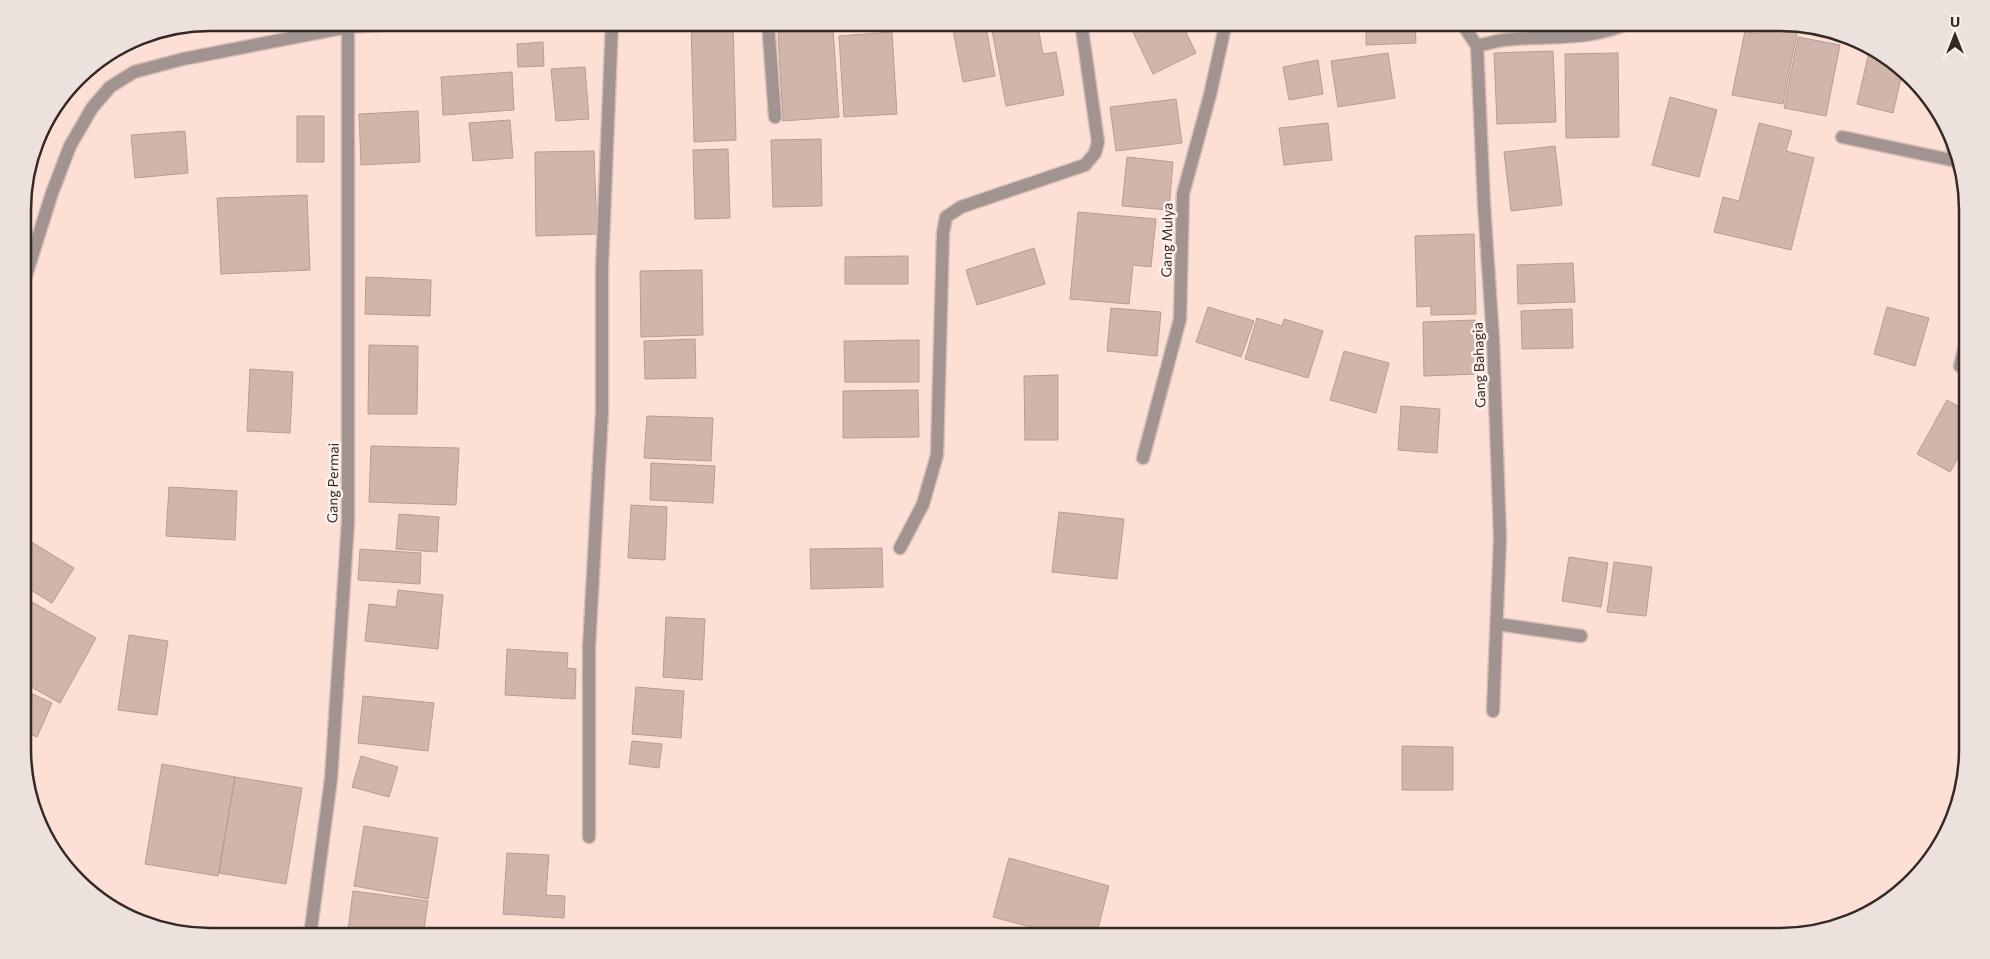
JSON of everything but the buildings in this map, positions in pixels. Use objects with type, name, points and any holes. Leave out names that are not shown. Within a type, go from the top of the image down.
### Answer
[{"type":"street","points":[[31,260],[52,193],[70,146],[92,108],[110,87],[134,72],[183,59],[327,31]]},
{"type":"street","name":"Gang Permai","points":[[311,928],[331,779],[348,522],[348,31]]},
{"type":"street","points":[[589,837],[589,647],[602,412],[602,267],[612,31]]},
{"type":"street","points":[[769,31],[775,117]]},
{"type":"street","points":[[900,548],[923,504],[937,455],[943,233],[946,217],[961,207],[1085,165],[1095,153],[1098,142],[1082,31]]},
{"type":"street","name":"Gang Mulya","points":[[1143,458],[1180,319],[1183,194],[1210,95],[1224,31]]},
{"type":"street","points":[[1467,31],[1477,46],[1503,40],[1592,36],[1610,31]]},
{"type":"street","name":"Gang Bahagia","points":[[1477,46],[1484,205],[1493,339],[1500,538],[1493,711]]},
{"type":"street","points":[[1842,137],[1952,162]]},
{"type":"street","points":[[1497,624],[1581,636]]}]
